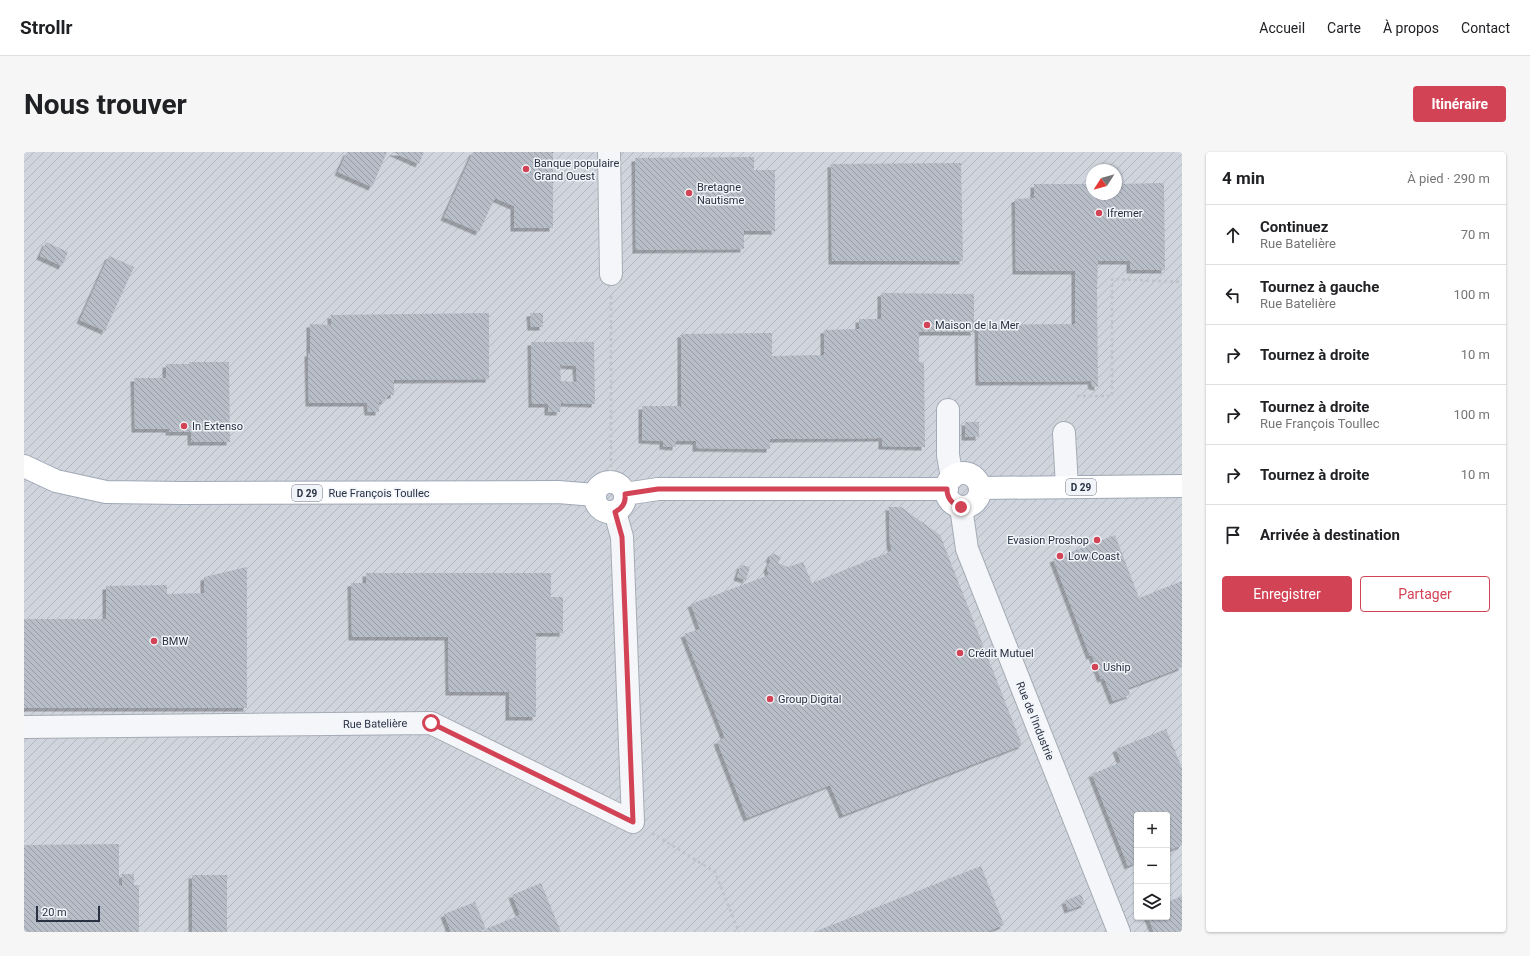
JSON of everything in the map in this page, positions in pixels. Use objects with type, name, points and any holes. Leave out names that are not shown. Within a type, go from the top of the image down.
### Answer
[{"type":"main road","name":"Rue François Toullec","points":[[24,466],[56,481],[106,492],[558,492],[595,495],[598,488],[608,482],[619,484],[620,503]]},
{"type":"main road","points":[[961,474],[971,476],[978,482],[980,488],[980,495],[976,501],[971,505],[961,507],[952,502],[947,492],[950,483],[961,474]]},
{"type":"main road","points":[[620,503],[658,489],[950,483]]},
{"type":"main road","name":"D 29","points":[[980,488],[1182,486]]},
{"type":"street","points":[[609,152],[611,274]]},
{"type":"street","points":[[948,410],[948,455],[950,483]]},
{"type":"street","points":[[1064,433],[1067,487]]},
{"type":"street","points":[[620,503],[633,822]]},
{"type":"street","name":"Rue de l'Industrie","points":[[961,507],[967,549],[1119,932]]},
{"type":"street","name":"Rue Batelière","points":[[24,727],[431,723],[633,822]]},
{"type":"path","points":[[611,274],[611,473]]},
{"type":"path","points":[[1077,396],[1112,396],[1112,279],[1182,282]]},
{"type":"path","points":[[596,473],[619,473]]},
{"type":"path","points":[[633,822],[715,872],[740,932]]},
{"type":"shaded area","points":[[24,152],[1182,152],[1182,932],[24,932]]},
{"type":"building","points":[[347,152],[387,152],[372,187],[338,172]]},
{"type":"building","points":[[392,152],[424,152],[419,164]]},
{"type":"building","points":[[473,152],[553,152],[553,228],[514,228],[514,206],[495,198],[479,232],[444,217]]},
{"type":"building","points":[[754,157],[754,170],[775,170],[775,231],[744,231],[744,249],[636,250],[635,158]]},
{"type":"building","points":[[961,163],[963,261],[832,261],[831,164]]},
{"type":"building","points":[[1164,183],[1165,270],[1130,270],[1130,261],[1098,261],[1098,387],[1092,386],[1091,381],[979,382],[978,325],[1075,324],[1075,271],[1016,271],[1015,199],[1034,198],[1034,184],[1086,184],[1086,200],[1122,200],[1122,184]]},
{"type":"building","points":[[46,242],[68,252],[62,266],[40,256]]},
{"type":"building","points":[[109,256],[134,267],[105,331],[80,320]]},
{"type":"building","points":[[881,293],[974,294],[974,332],[919,332],[919,362],[924,362],[925,447],[882,446],[882,438],[770,439],[770,449],[696,448],[696,441],[676,441],[676,447],[663,446],[663,441],[642,440],[642,406],[681,406],[681,334],[772,333],[772,356],[824,355],[824,330],[859,329],[859,319],[881,319]]},
{"type":"building","points":[[489,313],[489,379],[394,380],[394,395],[389,395],[384,401],[379,402],[379,412],[368,412],[367,403],[309,403],[308,353],[310,353],[310,324],[331,325],[331,315]]},
{"type":"building","points":[[530,313],[543,313],[543,327],[531,327]]},
{"type":"building","points":[[531,342],[594,342],[595,404],[561,403],[560,412],[548,412],[548,404],[532,404]],"holes":[[[560,365],[576,366],[577,382],[561,381]]]},
{"type":"building","points":[[189,362],[229,362],[230,442],[191,442],[191,432],[169,432],[169,429],[135,429],[134,378],[166,378],[166,364],[189,364]]},
{"type":"building","points":[[965,422],[979,422],[979,437],[965,437]]},
{"type":"building","points":[[889,507],[901,507],[940,535],[1022,745],[843,815],[830,785],[747,818],[717,741],[725,738],[684,634],[700,629],[691,604],[769,575],[767,568],[771,560],[769,559],[772,553],[781,557],[778,563],[788,567],[803,562],[812,583],[892,551],[890,543]]},
{"type":"building","points":[[1115,535],[1139,598],[1182,581],[1182,667],[1128,688],[1130,695],[1113,701],[1104,678],[1101,679],[1092,655],[1090,656],[1053,559]]},
{"type":"building","points":[[741,565],[750,567],[746,580],[737,577]]},
{"type":"building","points":[[247,567],[247,708],[24,708],[24,619],[106,619],[106,586],[167,585],[167,594],[204,593],[204,577]]},
{"type":"building","points":[[366,573],[551,573],[551,597],[563,597],[563,633],[536,633],[536,717],[509,717],[509,692],[449,692],[448,637],[352,637],[351,583],[366,583]]},
{"type":"building","points":[[1166,729],[1182,768],[1182,845],[1170,850],[1170,812],[1134,812],[1134,863],[1128,866],[1092,774],[1121,762],[1116,749]]},
{"type":"building","points":[[119,844],[119,885],[122,885],[122,874],[134,874],[134,885],[139,885],[139,932],[24,932],[24,845]]},
{"type":"building","points":[[981,866],[1004,925],[986,932],[814,932]]},
{"type":"building","points":[[192,875],[227,875],[227,932],[192,932]]},
{"type":"building","points":[[541,883],[561,932],[487,932],[486,929],[520,915],[512,895]]},
{"type":"building","points":[[1081,894],[1085,904],[1068,910],[1065,901]]},
{"type":"building","points":[[1182,896],[1182,932],[1154,932],[1149,920],[1170,920],[1170,901]]},
{"type":"building","points":[[475,902],[486,929],[478,932],[451,932],[444,914]]},
{"type":"place","name":"Banque populaire Grand Ouest","points":[[526,169]]},
{"type":"place","name":"Bretagne Nautisme","points":[[689,193]]},
{"type":"place","name":"Ifremer","points":[[1099,213]]},
{"type":"place","name":"Maison de la Mer","points":[[927,325]]},
{"type":"place","name":"In Extenso","points":[[184,426]]},
{"type":"place","name":"Evasion Proshop","points":[[1097,540]]},
{"type":"place","name":"Low Coast","points":[[1060,556]]},
{"type":"place","name":"BMW","points":[[154,641]]},
{"type":"place","name":"Crédit Mutuel","points":[[960,653]]},
{"type":"place","name":"Uship","points":[[1095,667]]},
{"type":"place","name":"Group Digital","points":[[770,699]]},
{"type":"route","points":[[431,723],[633,822],[622,537],[615,512],[621,508],[624,503],[626,497],[625,494],[658,489],[947,489],[949,499],[954,504],[961,507]]}]
